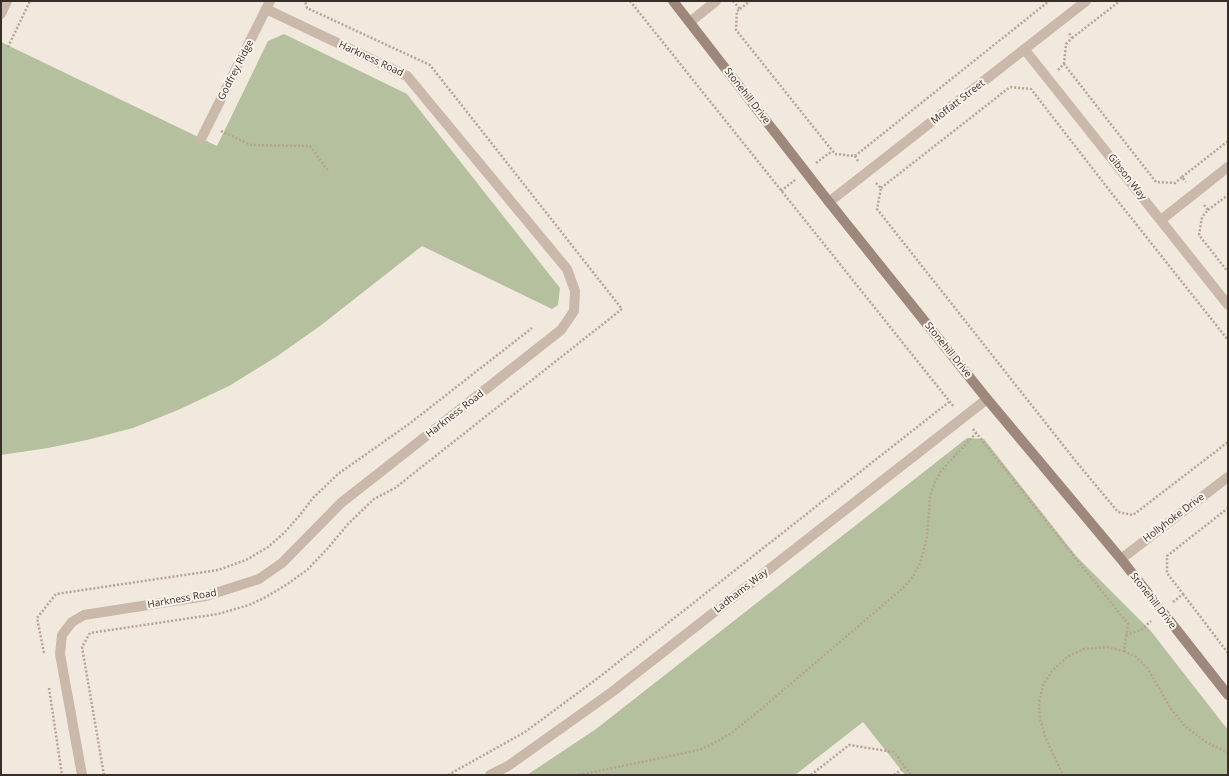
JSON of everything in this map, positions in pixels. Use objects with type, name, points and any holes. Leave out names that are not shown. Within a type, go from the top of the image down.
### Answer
[{"type":"street","points":[[1,14],[7,1]]},
{"type":"street","name":"Stonehill Drive","points":[[673,1],[829,202],[987,399],[1120,559],[1228,695]]},
{"type":"street","points":[[690,22],[716,1]]},
{"type":"street","name":"Moffatt Street","points":[[829,202],[1086,1]]},
{"type":"street","name":"Godfrey Ridge","points":[[201,139],[268,5]]},
{"type":"street","name":"Harkness Road","points":[[82,775],[60,654],[62,635],[72,622],[84,615],[206,596],[259,579],[282,563],[341,502],[561,330],[574,311],[575,291],[567,269],[407,76],[268,5]]},
{"type":"street","name":"Gibson Way","points":[[1025,50],[1228,305]]},
{"type":"street","points":[[1161,220],[1228,167]]},
{"type":"street","name":"Ladhams Way","points":[[490,775],[508,766],[612,692],[987,399]]},
{"type":"street","name":"Hollyhoke Drive","points":[[1120,559],[1228,477]]},
{"type":"path","points":[[8,47],[30,1]]},
{"type":"path","points":[[104,775],[82,647],[90,633],[218,614],[249,605],[286,585],[307,570],[348,524],[374,499],[395,488],[622,309],[430,65],[307,8],[305,1]]},
{"type":"path","points":[[630,1],[1128,624],[1124,651]]},
{"type":"path","points":[[733,1],[740,9]]},
{"type":"path","points":[[750,1],[737,11],[736,30],[834,154],[854,156],[881,188]]},
{"type":"path","points":[[854,156],[1049,1]]},
{"type":"path","points":[[1072,38],[1120,1]]},
{"type":"path","points":[[1033,92],[1064,64],[1156,182],[1175,183],[1228,141]]},
{"type":"path","points":[[1228,340],[1031,89],[1010,87],[881,188],[877,209],[1069,453],[1118,512],[1134,515],[1228,442]]},
{"type":"path","points":[[208,124],[251,145],[310,146],[329,172]]},
{"type":"path","points":[[1182,177],[1208,210]]},
{"type":"path","points":[[1228,194],[1208,210],[1202,217],[1199,235],[1228,272]]},
{"type":"path","points":[[44,654],[37,618],[56,594],[218,570],[246,560],[268,547],[284,533],[313,498],[338,474],[409,424],[532,328]]},
{"type":"path","points":[[448,775],[525,732],[592,683],[950,402]]},
{"type":"path","points":[[579,775],[698,750],[718,741],[741,726],[898,593],[912,578],[923,553],[927,538],[930,497],[935,482],[941,471],[976,433]]},
{"type":"path","points":[[1228,508],[1167,556],[1167,573],[1228,652]]},
{"type":"path","points":[[1126,635],[1141,630],[1183,594]]},
{"type":"path","points":[[1063,775],[1046,739],[1040,719],[1039,704],[1043,685],[1052,672],[1067,657],[1084,650],[1107,647],[1124,651],[1136,657],[1148,669],[1171,709],[1185,726],[1206,742],[1228,753]]},
{"type":"path","points":[[49,684],[62,775]]},
{"type":"path","points":[[811,775],[849,745],[894,752],[911,775]]},
{"type":"path","points":[[894,775],[905,766]]},
{"type":"green space","points":[[284,34],[407,94],[560,288],[558,305],[552,309],[422,246],[320,326],[276,357],[229,386],[178,410],[133,428],[48,448],[1,455],[1,42],[217,146],[268,41]]},
{"type":"green space","points":[[967,438],[984,439],[1076,556],[1150,630],[1228,730],[1228,775],[905,775],[863,722],[795,775],[527,775],[596,729]]}]
